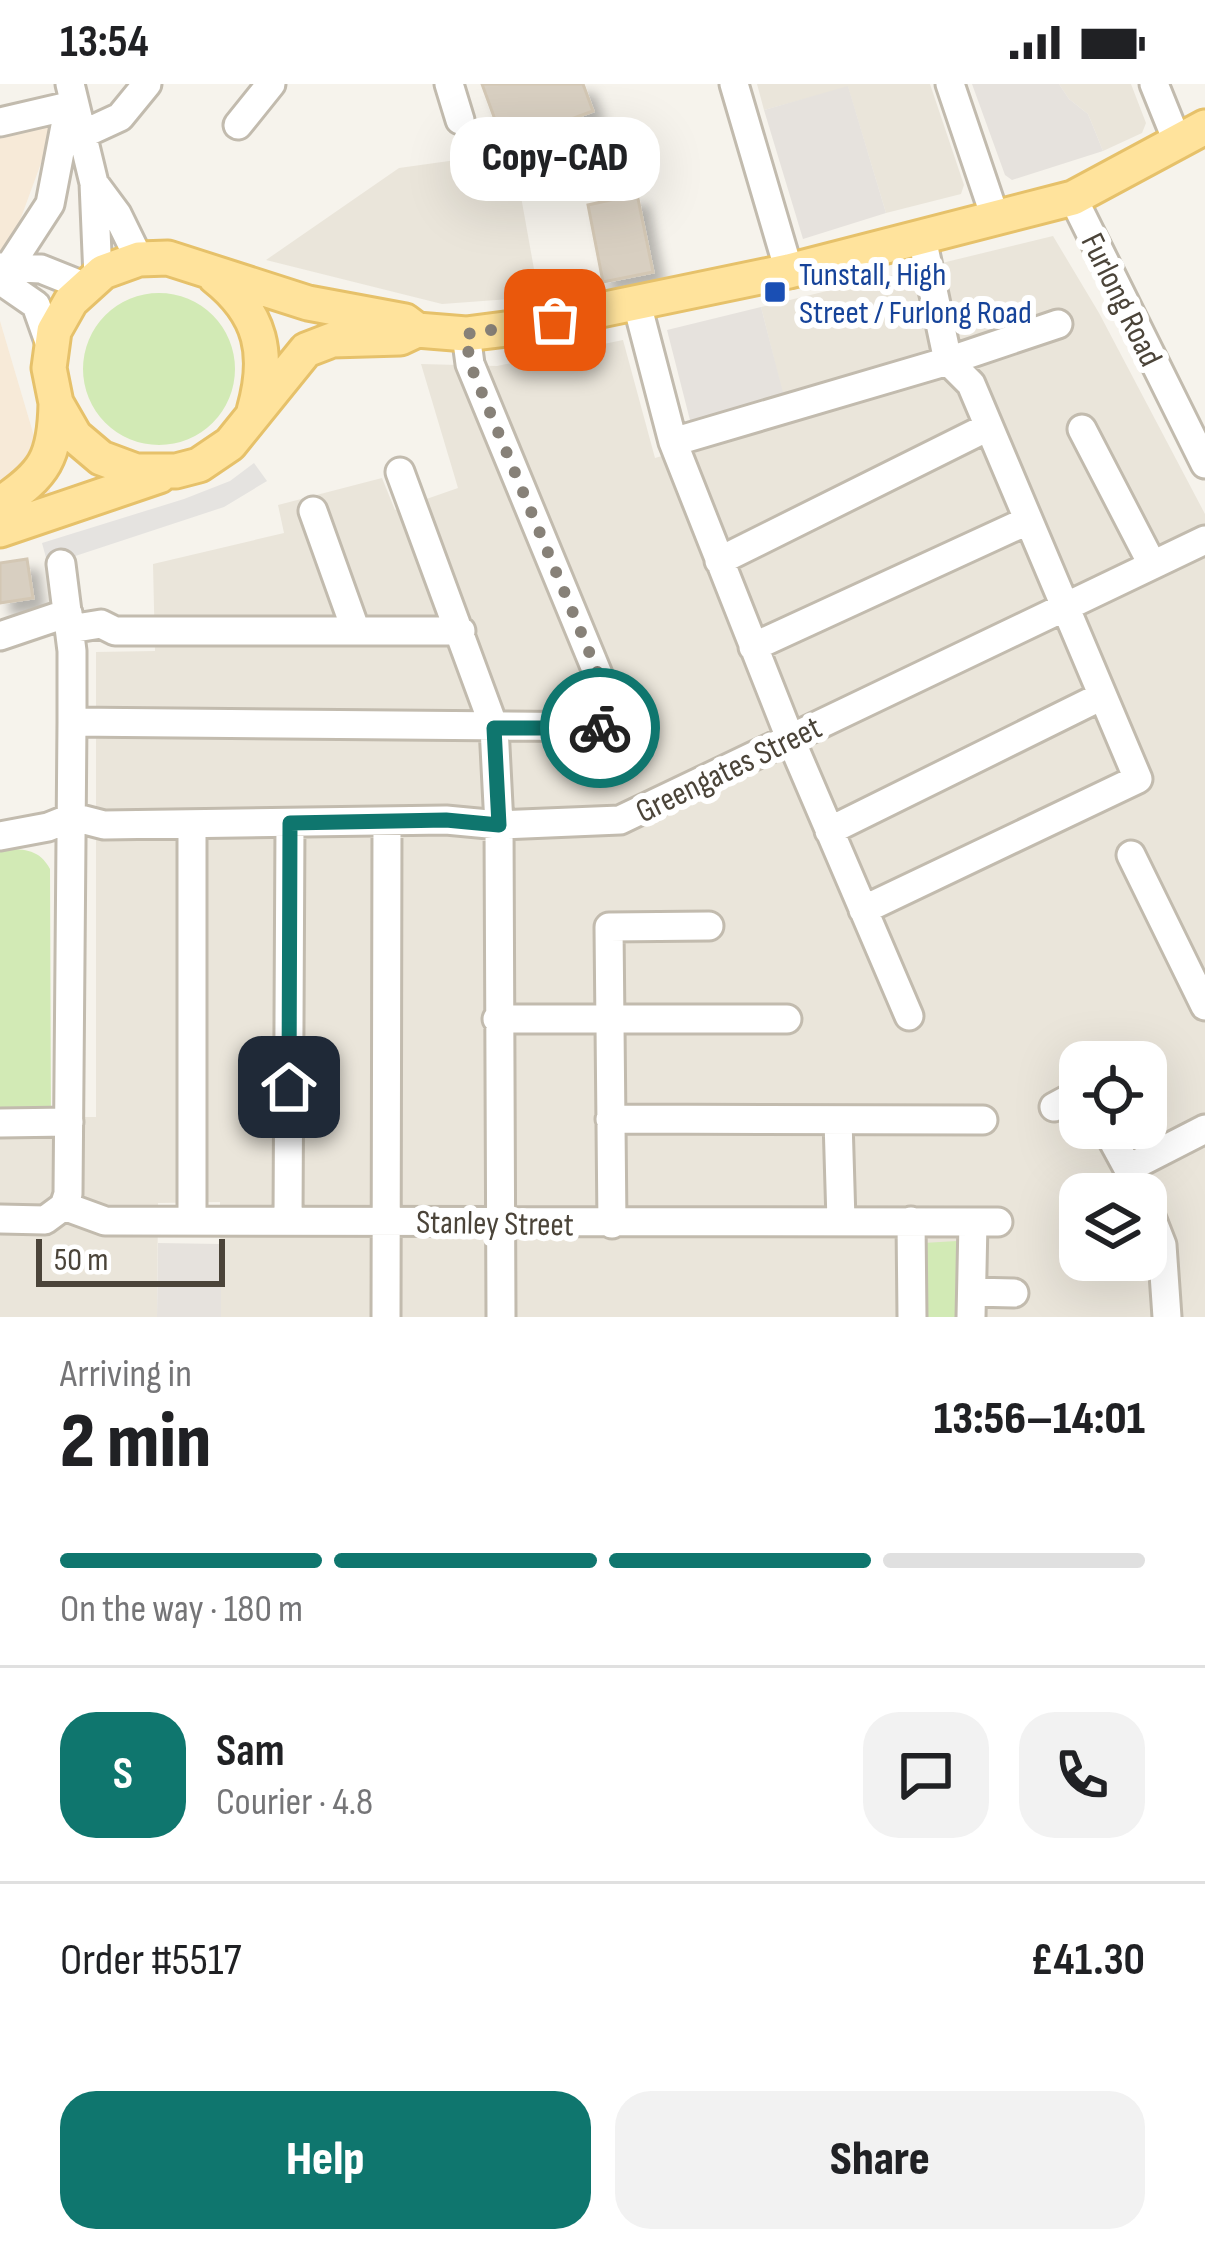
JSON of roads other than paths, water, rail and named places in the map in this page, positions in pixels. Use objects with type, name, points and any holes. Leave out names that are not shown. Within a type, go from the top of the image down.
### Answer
[{"type":"main road","points":[[0,530],[199,465],[230,444],[306,350],[332,340],[400,338],[417,330],[466,334],[789,271],[1073,198],[1191,134]]},
{"type":"main road","points":[[0,504],[26,487],[49,461],[56,437],[49,368],[54,331],[71,301],[92,282],[139,259],[167,258],[308,303],[405,321],[417,330]]},
{"type":"main road","points":[[204,269],[238,295],[260,334],[263,378],[253,414],[246,422]]},
{"type":"main road","points":[[56,403],[75,436],[101,458],[136,471],[172,471]]},
{"type":"street","points":[[81,135],[120,117],[147,84]]},
{"type":"street","points":[[238,125],[271,84]]},
{"type":"street","points":[[449,84],[460,120]]},
{"type":"street","points":[[734,84],[789,271]]},
{"type":"street","points":[[950,84],[995,218]]},
{"type":"street","points":[[1154,84],[1191,134]]},
{"type":"street","points":[[3,271],[40,269],[92,282],[94,183],[70,94]]},
{"type":"street","points":[[0,122],[70,94]]},
{"type":"street","points":[[3,271],[50,204],[70,94]]},
{"type":"street","points":[[94,183],[117,214],[139,259]]},
{"type":"street","name":"Furlong Road","points":[[1073,198],[1205,464]]},
{"type":"street","points":[[864,913],[1138,779],[970,384],[948,361],[922,238]]},
{"type":"street","points":[[3,271],[35,305],[52,350]]},
{"type":"street","points":[[637,304],[674,442],[719,561],[909,1016]]},
{"type":"street","points":[[674,442],[1058,324]]},
{"type":"street","points":[[72,722],[615,728],[614,712],[470,364],[466,334]]},
{"type":"street","points":[[719,561],[988,428]]},
{"type":"street","points":[[1082,429],[1152,564]]},
{"type":"street","points":[[400,472],[494,728],[499,825],[501,1317]]},
{"type":"street","points":[[313,511],[356,631]]},
{"type":"street","points":[[753,647],[1027,521]]},
{"type":"street","name":"Greengates Street","points":[[73,817],[104,825],[386,821],[499,825],[620,820],[1205,540]]},
{"type":"street","points":[[0,1220],[45,1220],[64,1205],[73,817],[69,621],[62,564]]},
{"type":"street","points":[[0,636],[69,621],[101,624],[115,631],[461,631]]},
{"type":"street","points":[[829,831],[1102,696]]},
{"type":"street","points":[[0,836],[73,817]]},
{"type":"street","points":[[386,821],[386,1317]]},
{"type":"street","points":[[288,1219],[290,823]]},
{"type":"street","points":[[192,824],[192,1220]]},
{"type":"street","points":[[1131,855],[1201,988]]},
{"type":"street","points":[[612,1224],[609,926],[709,926]]},
{"type":"street","points":[[497,1019],[787,1018]]},
{"type":"street","points":[[1054,1107],[1059,1104]]},
{"type":"street","points":[[610,1120],[983,1120]]},
{"type":"street","points":[[838,1120],[841,1221]]},
{"type":"street","points":[[0,1123],[69,1122]]},
{"type":"street","points":[[1129,1168],[1205,1129]]},
{"type":"street","points":[[1118,1149],[1131,1173]]},
{"type":"street","name":"Stanley Street","points":[[64,1205],[105,1221],[986,1222],[971,1304]]},
{"type":"street","points":[[911,1221],[912,1317]]},
{"type":"street","points":[[1164,1281],[1166,1317]]},
{"type":"street","points":[[971,1304],[1014,1293]]},
{"type":"place","name":"Tunstall, High Street / Furlong Road","points":[[775,292]]},
{"type":"place","name":"Copy-CAD","points":[[555,320]]}]
